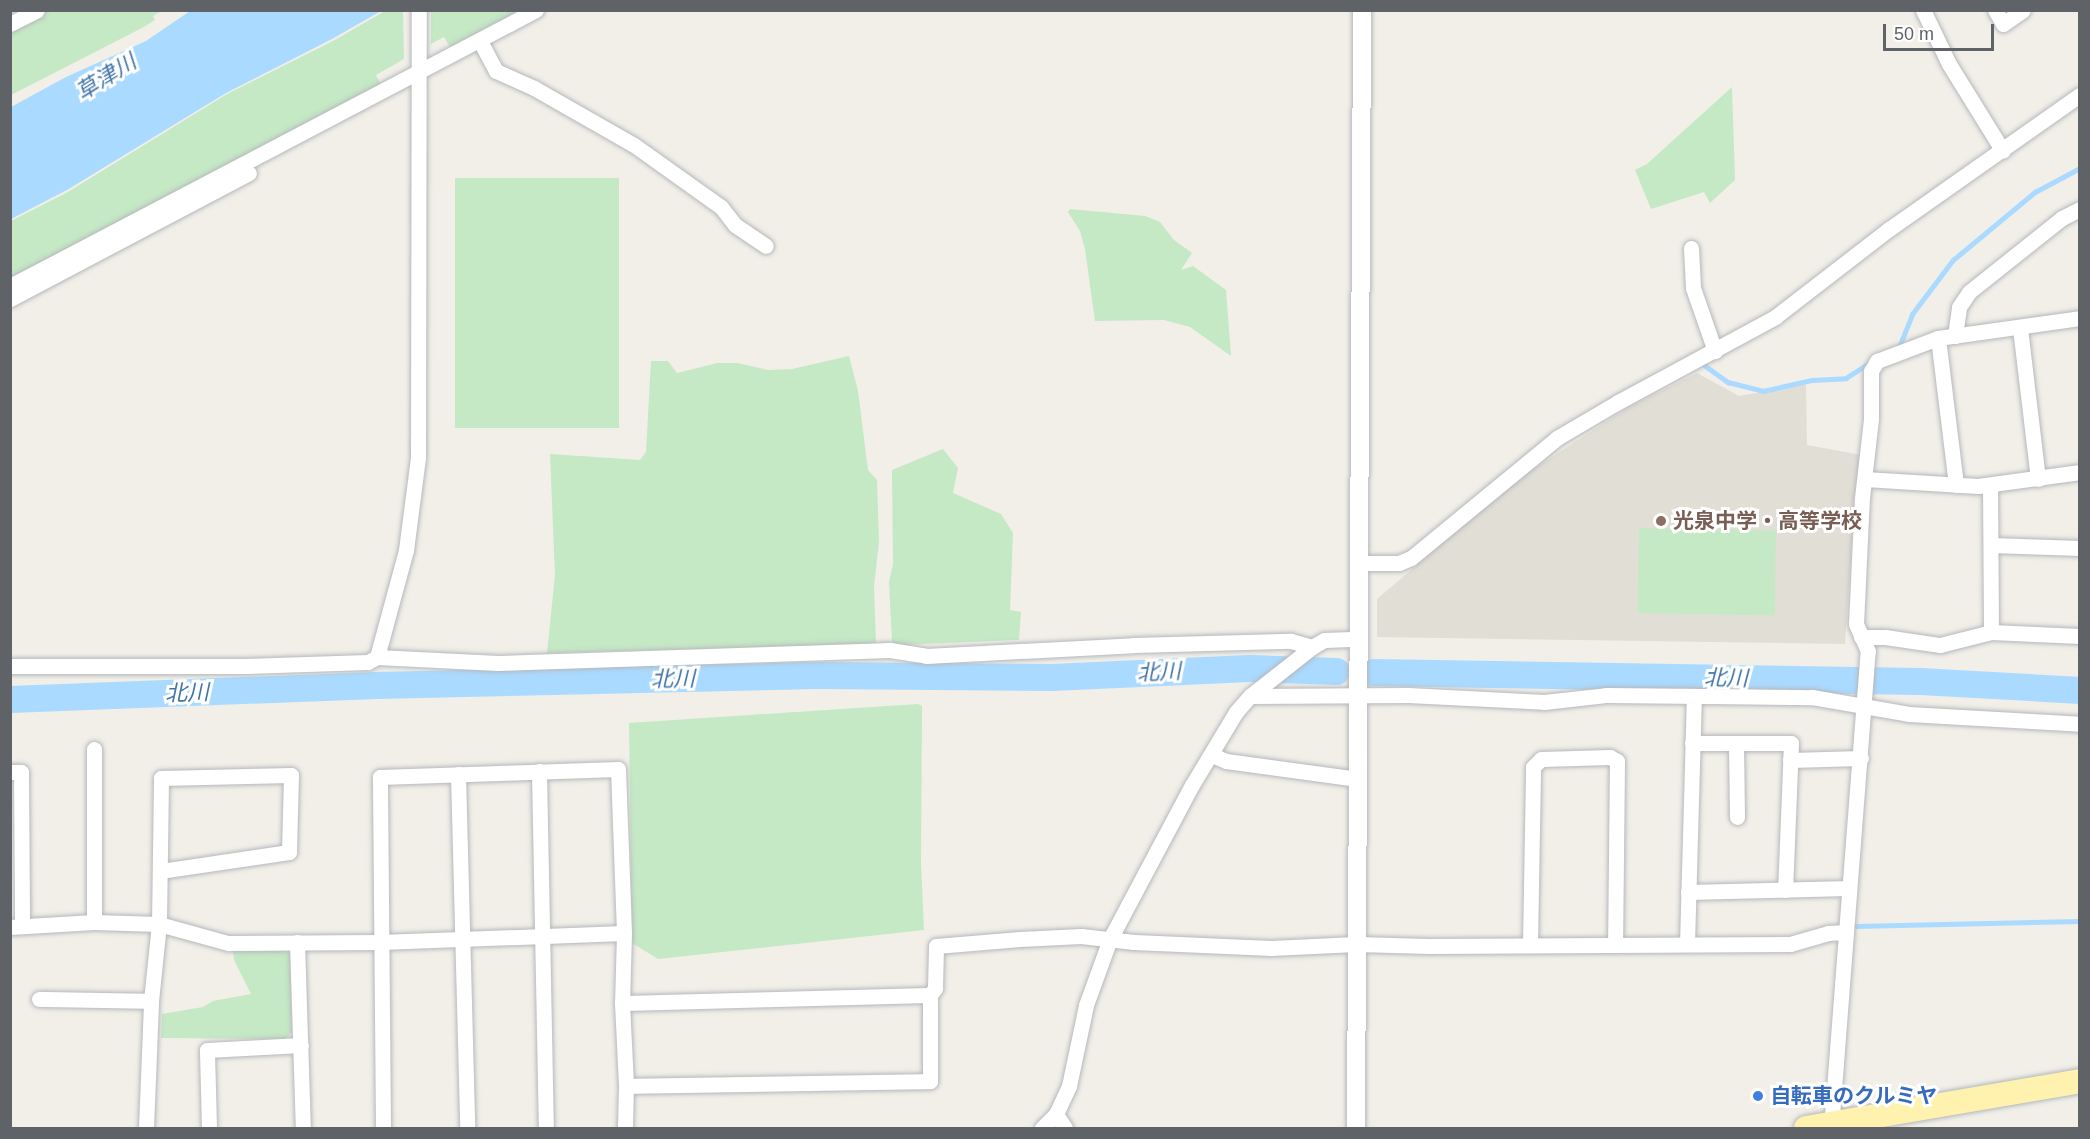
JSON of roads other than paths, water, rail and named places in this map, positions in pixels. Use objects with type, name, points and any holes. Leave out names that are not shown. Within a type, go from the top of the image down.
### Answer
[{"type":"main road","points":[[1806,1128],[1831,1127],[2079,1081]]},
{"type":"street","points":[[10,13],[15,10]]},
{"type":"street","points":[[10,24],[37,10]]},
{"type":"street","points":[[377,657],[406,550],[418,458],[419,10]]},
{"type":"street","points":[[10,286],[536,10]]},
{"type":"street","points":[[1356,1128],[1362,10]]},
{"type":"street","points":[[1923,10],[1949,64],[2003,151]]},
{"type":"street","points":[[1995,10],[2003,24],[2023,10]]},
{"type":"street","points":[[480,41],[496,71],[534,88],[634,144],[721,207],[735,225],[766,246]]},
{"type":"street","points":[[10,298],[198,202],[375,104],[395,95],[419,91]]},
{"type":"street","points":[[1360,562],[1399,563],[1411,558],[1557,438],[1618,402],[1775,317],[1888,229],[2003,151],[2079,95]]},
{"type":"street","points":[[1955,336],[1959,307],[1969,292],[2062,218],[2079,209]]},
{"type":"street","points":[[1691,248],[1693,288],[1715,351]]},
{"type":"street","points":[[1831,1127],[1868,651],[1856,624],[1871,419],[1871,371],[1877,361],[1938,338],[2079,318]]},
{"type":"street","points":[[2020,328],[2038,479]]},
{"type":"street","points":[[1938,338],[1956,485]]},
{"type":"street","points":[[1865,479],[1990,486],[2079,472]]},
{"type":"street","points":[[1990,486],[1991,632]]},
{"type":"street","points":[[1991,545],[2079,548]]},
{"type":"street","points":[[1860,637],[1885,637],[1940,645],[1991,632],[2079,636]]},
{"type":"street","points":[[1042,1128],[1056,1114],[1069,1086],[1086,1005],[1110,939],[1192,785],[1236,712],[1255,693],[1309,649],[1324,640],[1358,648]]},
{"type":"street","points":[[10,666],[245,666],[368,662],[377,657],[498,663],[890,650],[926,656],[1133,645],[1291,641],[1309,649]]},
{"type":"street","points":[[1255,693],[1359,692],[1544,702],[1606,695],[1812,698],[1865,705],[1908,714],[2079,724]]},
{"type":"street","points":[[1687,944],[1694,696]]},
{"type":"street","points":[[1692,743],[1791,743],[1785,890]]},
{"type":"street","points":[[1736,744],[1737,817]]},
{"type":"street","points":[[94,749],[94,922]]},
{"type":"street","points":[[1212,755],[1226,761],[1358,779]]},
{"type":"street","points":[[1530,944],[1533,767],[1541,759],[1610,757],[1617,761],[1615,945]]},
{"type":"street","points":[[1790,760],[1861,758]]},
{"type":"street","points":[[383,1128],[380,777],[618,769],[624,933],[622,1003],[626,1128]]},
{"type":"street","points":[[539,771],[546,1128]]},
{"type":"street","points":[[10,772],[21,772],[16,927],[94,922],[159,924],[228,943],[380,942],[624,933]]},
{"type":"street","points":[[458,774],[467,1128]]},
{"type":"street","points":[[146,1128],[152,1001],[159,924],[161,778],[291,775],[289,852],[161,871]]},
{"type":"street","points":[[1688,892],[1849,888]]},
{"type":"street","points":[[626,1086],[930,1081],[930,995],[935,988],[936,946],[1081,936],[1271,948],[1356,944],[1429,946],[1790,944],[1828,933],[1845,932]]},
{"type":"street","points":[[297,942],[303,1128]]},
{"type":"street","points":[[622,1003],[930,995]]},
{"type":"street","points":[[39,999],[152,1001]]},
{"type":"street","points":[[209,1128],[207,1050],[301,1045]]},
{"type":"street","points":[[1056,1114],[1065,1128]]},
{"type":"water","name":"草津川","points":[[190,11],[381,11],[332,39],[226,93],[67,190],[11,219],[11,107],[66,77],[146,41]]},
{"type":"waterway","points":[[1899,347],[1912,314],[1953,260],[2035,192],[2080,168]]},
{"type":"waterway","points":[[1703,364],[1728,382],[1763,391],[1812,380],[1846,378],[1869,363]]},
{"type":"waterway","name":"北川","points":[[10,699],[376,685],[818,675],[1052,677],[1249,668],[1336,671]]},
{"type":"waterway","name":"北川","points":[[1373,672],[1920,681],[2080,690]]},
{"type":"waterway","points":[[1856,926],[2080,921]]},
{"type":"place","name":"光泉中学・高等学校","points":[[1661,521]]},
{"type":"place","name":"自転車のクルミヤ","points":[[1758,1096]]}]
